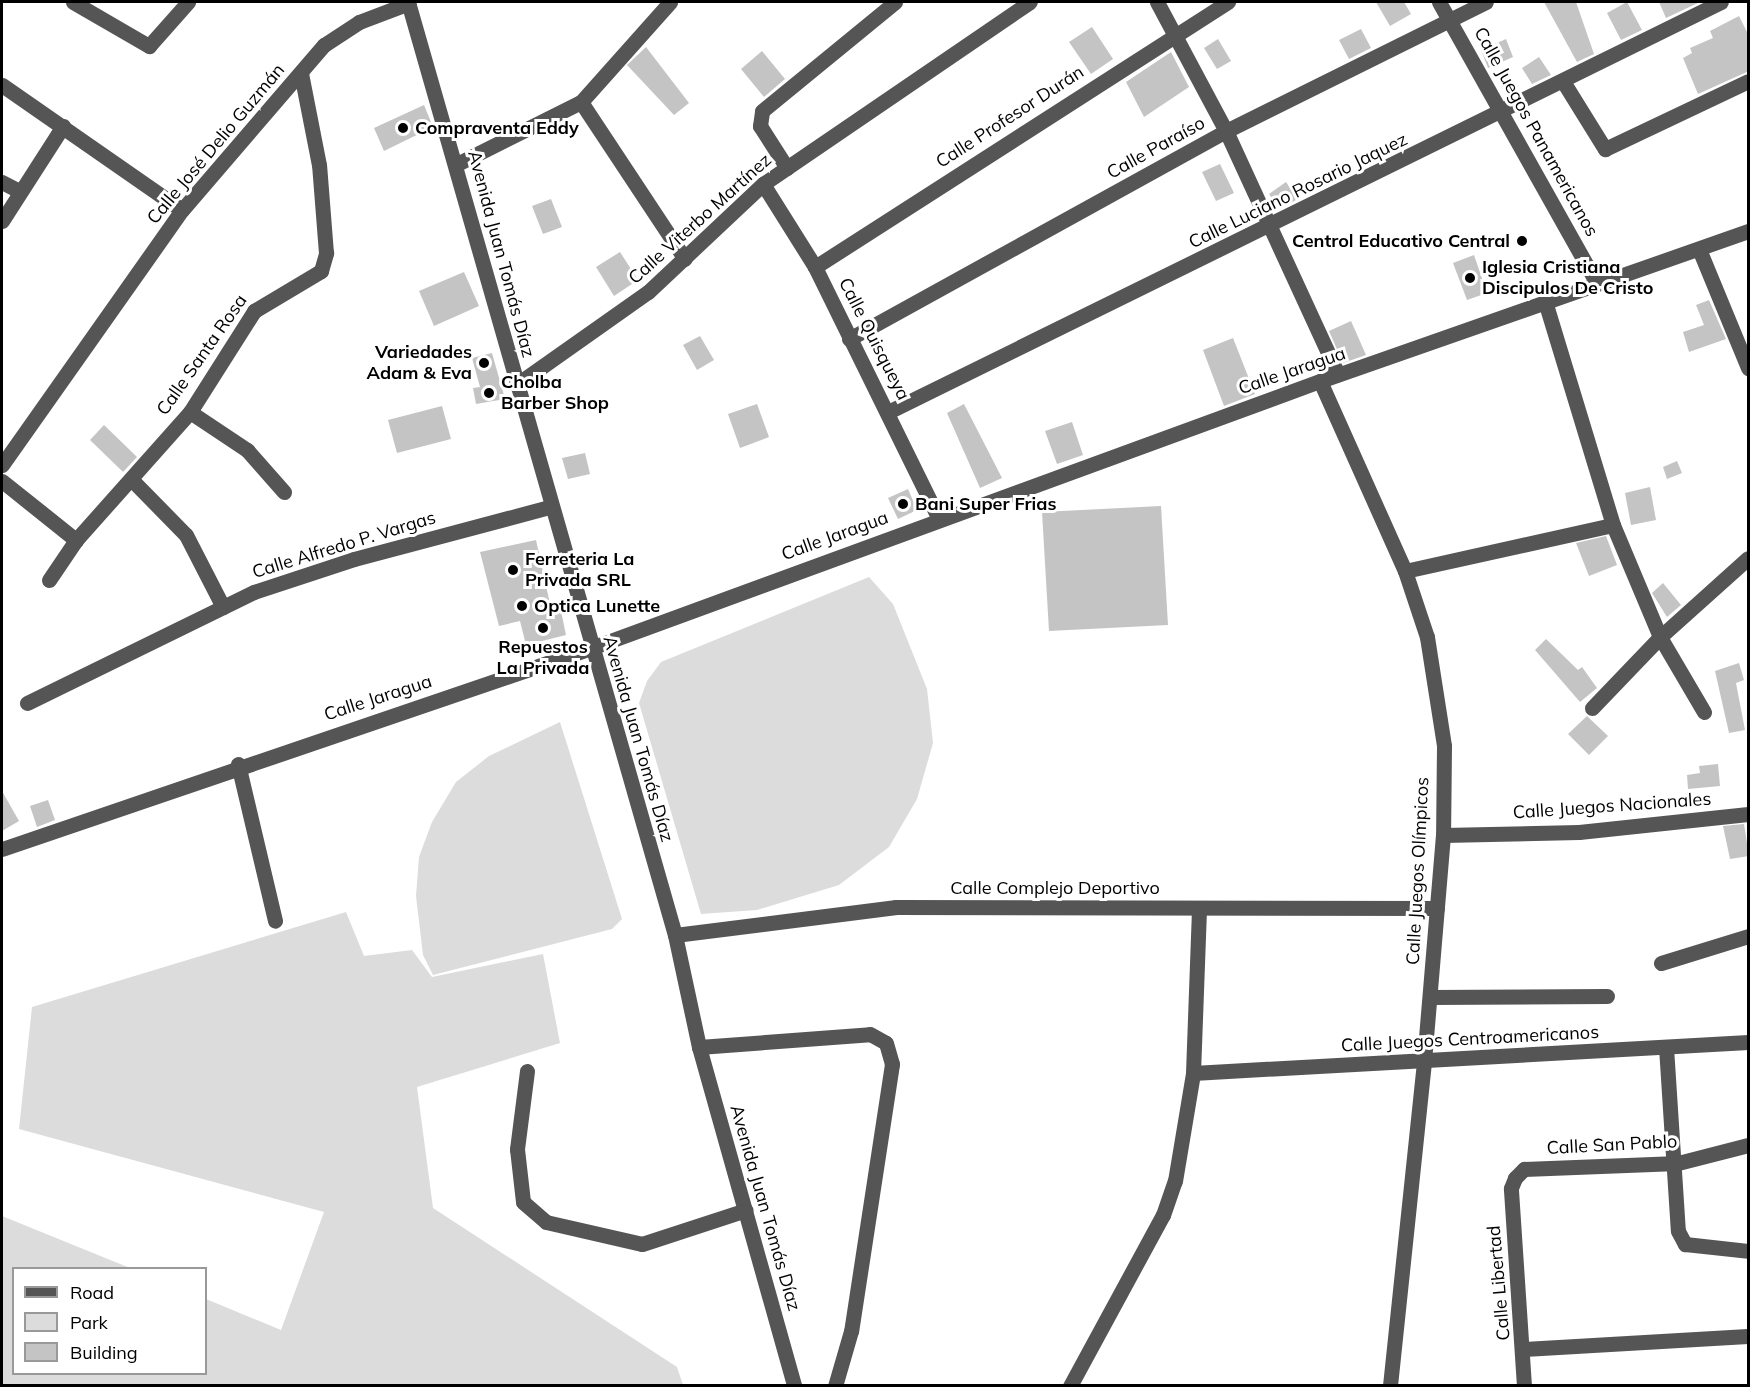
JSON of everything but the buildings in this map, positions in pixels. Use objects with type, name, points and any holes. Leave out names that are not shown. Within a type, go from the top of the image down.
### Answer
[{"type":"street","points":[[73,2],[149,46],[188,2]]},
{"type":"street","name":"Calle José Delio Guzmán","points":[[2,465],[182,210],[324,45],[359,22],[409,2]]},
{"type":"street","name":"Avenida Juan Tomás Díaz","points":[[409,2],[457,164],[550,507],[675,934],[699,1047],[794,1386]]},
{"type":"street","points":[[457,164],[581,102],[670,2]]},
{"type":"street","points":[[787,168],[760,126],[762,111],[895,2]]},
{"type":"street","name":"Calle Viterbo Martínez","points":[[516,385],[587,339],[685,260],[763,184],[1030,2]]},
{"type":"street","points":[[1157,2],[1177,32],[1226,131],[1338,375]]},
{"type":"street","name":"Calle Profesor Durán","points":[[815,267],[1177,32],[1228,2]]},
{"type":"street","name":"Calle Juegos Panamericanos","points":[[1438,2],[1451,19],[1504,112],[1598,284]]},
{"type":"street","name":"Calle Paraíso","points":[[849,339],[1226,131],[1486,2]]},
{"type":"street","name":"Calle Luciano Rosario Jaquez","points":[[890,411],[1564,83],[1721,2]]},
{"type":"street","name":"Calle Santa Rosa","points":[[49,580],[76,540],[190,412],[254,311],[321,271],[326,253],[319,165],[301,73]]},
{"type":"street","points":[[1564,83],[1605,149],[1749,81]]},
{"type":"street","points":[[2,85],[182,210]]},
{"type":"street","points":[[581,102],[685,260]]},
{"type":"street","points":[[2,221],[17,190],[63,126]]},
{"type":"street","points":[[2,182],[17,190]]},
{"type":"street","name":"Calle Quisqueya","points":[[763,184],[815,267],[849,339],[890,411],[939,519]]},
{"type":"street","name":"Calle Jaragua","points":[[2,849],[238,764],[591,648],[1320,381],[1546,304],[1749,231]]},
{"type":"street","points":[[1699,249],[1749,368]]},
{"type":"street","points":[[1546,304],[1613,525],[1659,637],[1704,712]]},
{"type":"street","name":"Calle Juegos Olímpicos","points":[[1320,381],[1405,571],[1427,637],[1444,746],[1443,835],[1430,997],[1390,1386]]},
{"type":"street","points":[[190,412],[247,450],[284,492]]},
{"type":"street","points":[[131,479],[186,535],[223,607]]},
{"type":"street","points":[[2,481],[76,540]]},
{"type":"street","name":"Calle Alfredo P. Vargas","points":[[27,703],[223,607],[354,559],[550,507]]},
{"type":"street","points":[[1405,571],[1613,525]]},
{"type":"street","points":[[1592,708],[1659,637],[1749,558]]},
{"type":"street","points":[[238,764],[275,921]]},
{"type":"street","name":"Calle Juegos Nacionales","points":[[1443,835],[1580,832],[1749,814]]},
{"type":"street","name":"Calle Complejo Deportivo","points":[[675,934],[896,907],[1437,908]]},
{"type":"street","points":[[1070,1386],[1163,1215],[1175,1180],[1193,1073],[1199,908]]},
{"type":"street","points":[[1661,963],[1749,936]]},
{"type":"street","points":[[1430,997],[1607,996]]},
{"type":"street","points":[[699,1047],[870,1034],[886,1043],[892,1064],[851,1331],[835,1386]]},
{"type":"street","name":"Calle Juegos Centroamericanos","points":[[1193,1073],[1424,1062],[1749,1042]]},
{"type":"street","points":[[1666,1047],[1678,1163],[1678,1231],[1685,1244],[1749,1251]]},
{"type":"street","points":[[527,1071],[517,1149],[520,1181],[523,1202],[546,1222],[642,1244],[746,1210]]},
{"type":"street","name":"Calle San Pablo","points":[[1515,1178],[1524,1169],[1678,1163],[1749,1145]]},
{"type":"street","name":"Calle Libertad","points":[[1515,1178],[1510,1188],[1524,1349],[1524,1386]]},
{"type":"street","points":[[1524,1349],[1749,1336]]},
{"type":"green space","points":[[869,577],[893,604],[927,689],[933,743],[917,799],[889,847],[839,885],[757,910],[701,914],[639,703],[647,681],[661,662]]},
{"type":"green space","points":[[560,722],[622,919],[612,929],[433,975],[423,955],[416,896],[419,857],[432,822],[456,782],[489,756]]},
{"type":"green space","points":[[346,912],[364,956],[412,950],[432,977],[543,954],[560,1043],[417,1087],[433,1208],[677,1367],[683,1385],[2,1385],[2,1216],[128,1267],[12,1267],[12,1375],[207,1375],[207,1299],[281,1330],[324,1212],[19,1129],[32,1007]]},
{"type":"place","name":"Compraventa Eddy","points":[[403,128]]},
{"type":"place","name":"Centrol Educativo Central","points":[[1522,241]]},
{"type":"place","name":"Iglesia Cristiana Discipulos De Cristo","points":[[1470,278]]},
{"type":"place","name":"Variedades Adam & Eva","points":[[484,363]]},
{"type":"place","name":"Cholba Barber Shop","points":[[489,393]]},
{"type":"place","name":"Bani Super Frias","points":[[903,504]]},
{"type":"place","name":"Ferreteria La Privada SRL","points":[[513,570]]},
{"type":"place","name":"Optica Lunette","points":[[522,606]]},
{"type":"place","name":"Repuestos La Privada","points":[[543,628]]}]
